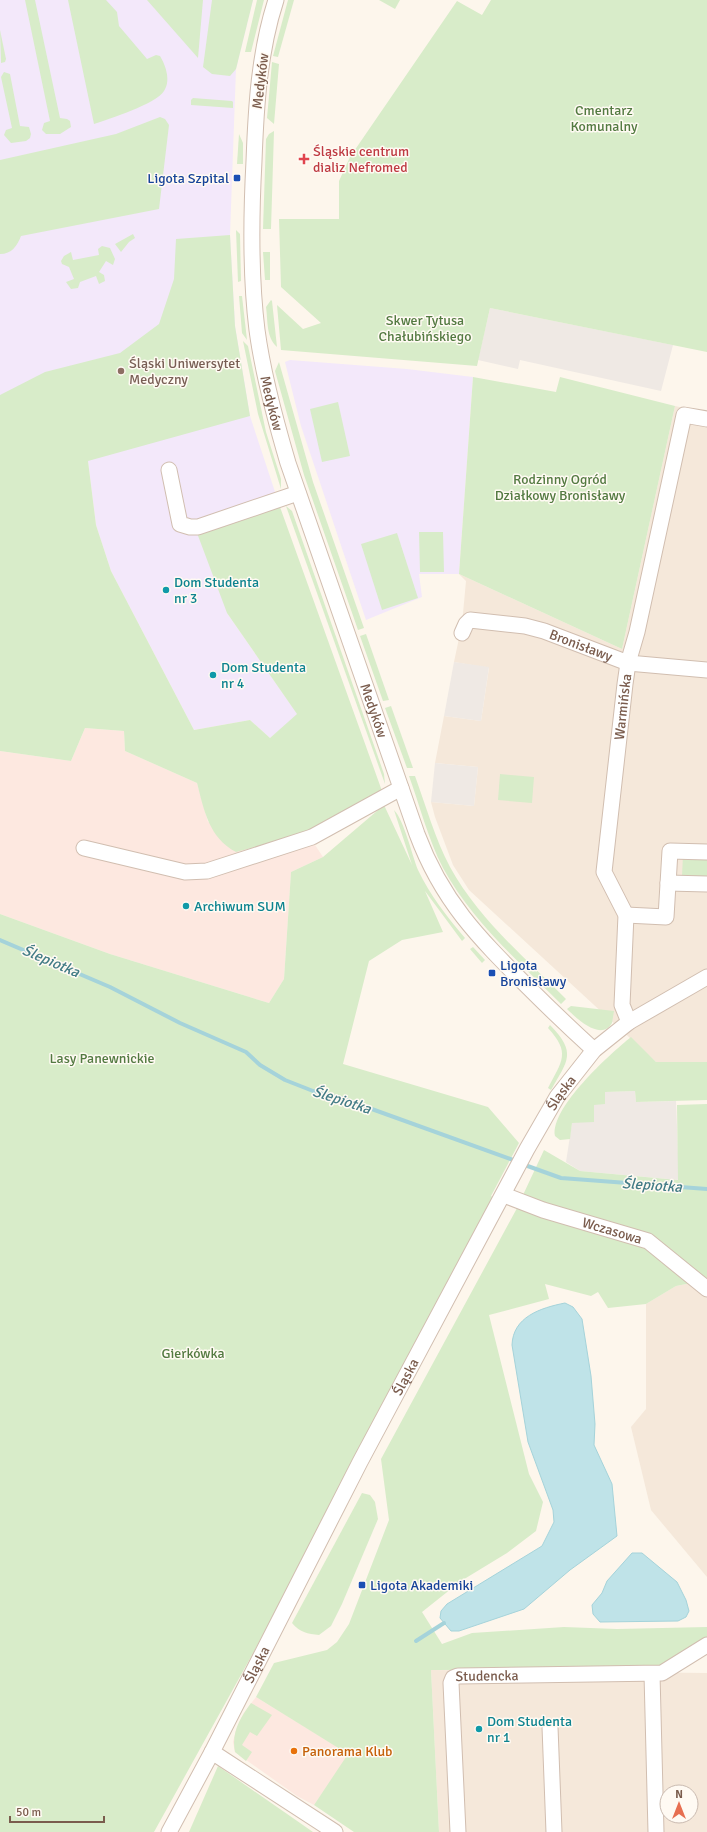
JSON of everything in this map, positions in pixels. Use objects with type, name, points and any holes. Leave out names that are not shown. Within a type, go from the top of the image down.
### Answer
[{"type":"street","name":"Medyków","points":[[276,0],[262,58],[257,96],[251,222],[257,332],[267,387],[298,493],[427,860],[450,901],[474,931],[498,957],[594,1050]]},
{"type":"street","name":"Warmińska","points":[[629,1022],[622,1005],[626,915],[604,872],[628,663],[637,632],[684,415],[707,419]]},
{"type":"street","points":[[169,470],[180,524],[190,527],[198,527],[298,493]]},
{"type":"street","name":"Bronisławy","points":[[462,633],[466,624],[470,620],[525,626],[547,632],[628,663],[707,670]]},
{"type":"street","points":[[84,848],[185,872],[207,871],[312,837],[401,788]]},
{"type":"street","points":[[626,915],[666,917],[670,851],[707,852]]},
{"type":"street","points":[[668,882],[707,884]]},
{"type":"street","name":"Śląska","points":[[169,1832],[212,1752],[360,1462],[504,1195],[527,1149],[557,1097],[594,1050],[629,1022],[707,977]]},
{"type":"street","name":"Wczasowa","points":[[504,1195],[543,1210],[648,1241],[707,1288]]},
{"type":"street","points":[[656,1832],[657,1673],[707,1645]]},
{"type":"street","name":"Studencka","points":[[458,1832],[451,1682],[453,1678],[458,1676],[657,1673]]},
{"type":"street","points":[[550,1727],[554,1832]]},
{"type":"street","points":[[212,1752],[335,1832]]},
{"type":"shaded area","name":"Śląski Uniwersytet Medyczny","points":[[0,0],[253,0],[236,69],[230,235],[235,326],[250,416],[280,507],[227,613],[298,715],[270,738],[250,720],[194,730],[111,571],[96,525],[88,461],[0,440]]},
{"type":"shaded area","points":[[490,308],[673,345],[661,391],[520,360],[518,369],[478,360]]},
{"type":"shaded area","points":[[290,360],[407,369],[473,377],[459,574],[419,574],[422,597],[366,620],[301,426],[285,362]]},
{"type":"shaded area","points":[[675,406],[707,413],[707,1062],[656,1062],[469,890],[453,865],[431,802],[474,806],[478,767],[435,763],[444,716],[481,721],[489,668],[454,662],[462,624],[466,581],[459,574],[622,649]]},
{"type":"shaded area","points":[[454,662],[489,667],[481,721],[444,716]]},
{"type":"shaded area","points":[[85,728],[124,731],[125,751],[197,783],[208,822],[285,839],[309,836],[323,857],[291,872],[284,979],[269,1003],[110,954],[0,914],[0,751],[71,761]]},
{"type":"shaded area","points":[[435,763],[478,767],[474,806],[431,802]]},
{"type":"shaded area","points":[[635,1091],[636,1102],[676,1101],[679,1180],[580,1171],[566,1162],[572,1123],[594,1105],[605,1092]]},
{"type":"shaded area","points":[[707,1280],[707,1577],[651,1510],[631,1427],[646,1409],[646,1304],[676,1286]]},
{"type":"shaded area","points":[[431,1670],[707,1673],[707,1832],[439,1832]]},
{"type":"shaded area","points":[[256,1697],[349,1754],[314,1805],[297,1796],[235,1752],[233,1742],[236,1730],[243,1714]]},
{"type":"green space","points":[[25,0],[35,0],[60,118],[70,121],[71,127],[60,134],[46,134],[42,130],[44,123],[50,121]]},
{"type":"green space","points":[[68,0],[106,0],[117,12],[119,26],[147,59],[156,55],[160,56],[166,69],[167,83],[164,91],[159,96],[142,106],[94,124]]},
{"type":"green space","points":[[147,0],[203,0],[198,58]]},
{"type":"green space","points":[[212,0],[253,0],[236,69],[230,76],[212,74],[203,67]]},
{"type":"green space","points":[[257,0],[264,0],[251,52],[245,52]]},
{"type":"green space","points":[[288,0],[294,0],[278,57],[273,56]]},
{"type":"green space","points":[[379,0],[400,0],[395,9]]},
{"type":"green space","points":[[491,0],[707,0],[707,352],[490,308],[477,366],[281,350],[277,305],[303,329],[321,323],[281,287],[279,219],[339,219],[339,181],[350,157],[457,1],[482,15]]},
{"type":"green space","points":[[0,30],[6,59],[5,62],[1,63]]},
{"type":"green space","points":[[272,62],[279,64],[274,124],[267,118]]},
{"type":"green space","points":[[4,72],[10,74],[20,126],[29,127],[31,134],[30,138],[26,141],[11,143],[4,135],[6,130],[12,128],[1,77]]},
{"type":"green space","points":[[193,98],[232,101],[233,108],[191,105],[191,100]]},
{"type":"green space","points":[[160,117],[165,119],[169,125],[159,209],[21,236],[14,249],[8,253],[0,254],[0,160],[116,134]]},
{"type":"green space","points":[[274,131],[271,229],[263,229],[266,139],[269,134]]},
{"type":"green space","points":[[239,134],[243,143],[243,164],[237,164]]},
{"type":"green space","points":[[236,230],[240,234],[241,281],[238,282]]},
{"type":"green space","points":[[133,234],[135,238],[129,242],[121,252],[115,244]]},
{"type":"green space","points":[[230,235],[235,326],[250,416],[88,461],[96,525],[111,571],[194,730],[250,720],[270,738],[297,714],[227,613],[197,533],[280,507],[382,791],[309,836],[285,839],[236,852],[227,846],[214,831],[205,813],[197,783],[125,751],[124,731],[85,728],[71,761],[0,751],[0,395],[45,372],[120,353],[159,324],[174,279],[176,239]]},
{"type":"green space","points":[[102,246],[110,248],[115,259],[113,265],[106,261],[99,272],[104,275],[105,281],[99,284],[96,276],[80,282],[78,288],[71,289],[66,282],[74,279],[69,267],[62,264],[61,261],[64,256],[71,252],[73,260],[99,255],[98,249]]},
{"type":"green space","points":[[263,252],[270,252],[270,280],[265,280]]},
{"type":"green space","points":[[239,296],[242,296],[247,340],[242,333]]},
{"type":"green space","points":[[271,300],[277,347],[273,343],[268,328],[266,307]]},
{"type":"green space","points":[[243,341],[248,346],[266,432],[281,479],[281,489],[258,414]]},
{"type":"green space","points":[[279,362],[313,482],[364,628],[358,630],[304,475],[275,371]]},
{"type":"green space","name":"Rodzinny Ogród Działkowy Bronisławy","points":[[473,377],[556,392],[560,377],[675,406],[622,649],[459,574]]},
{"type":"green space","points":[[338,402],[350,456],[322,462],[310,409]]},
{"type":"green space","points":[[286,506],[292,511],[384,774],[385,784]]},
{"type":"green space","points":[[419,532],[443,532],[444,572],[420,572]]},
{"type":"green space","points":[[397,533],[418,598],[382,610],[361,544]]},
{"type":"green space","points":[[366,634],[389,700],[383,701],[360,636]]},
{"type":"green space","points":[[391,706],[413,768],[407,768],[385,708]]},
{"type":"green space","points":[[500,774],[534,777],[532,803],[498,800]]},
{"type":"green space","points":[[409,776],[415,776],[440,845],[461,886],[503,937],[566,999],[561,1004],[497,940],[468,906],[455,887],[443,868],[433,846]]},
{"type":"green space","name":"Gierkówka","points":[[384,805],[412,865],[394,810],[401,821],[408,838],[418,870],[439,906],[465,938],[462,941],[425,891],[443,932],[402,940],[369,961],[343,1064],[488,1107],[519,1143],[491,1196],[494,1198],[257,1646],[154,1832],[0,1832],[0,914],[110,954],[269,1003],[284,979],[291,872],[323,857]]},
{"type":"green space","points":[[683,855],[707,855],[707,879],[682,876]]},
{"type":"green space","points":[[473,947],[485,960],[482,963],[470,949]]},
{"type":"green space","points":[[571,1006],[614,1011],[612,1023],[607,1028],[602,1030],[595,1029],[576,1018],[567,1009]]},
{"type":"green space","points":[[550,1025],[564,1043],[567,1050],[565,1064],[551,1090],[548,1088],[560,1064],[562,1051],[560,1044],[548,1028]]},
{"type":"green space","points":[[631,1037],[656,1062],[707,1062],[707,1100],[636,1102],[635,1091],[605,1092],[605,1104],[594,1105],[594,1122],[572,1123],[570,1139],[560,1140],[555,1136],[556,1124],[571,1097],[596,1068]]},
{"type":"green space","points":[[707,1104],[707,1280],[676,1286],[646,1304],[608,1308],[598,1292],[591,1296],[545,1284],[549,1299],[489,1315],[529,1474],[543,1502],[536,1531],[507,1553],[461,1581],[422,1612],[442,1644],[472,1633],[564,1627],[617,1629],[707,1627],[707,1641],[661,1669],[431,1670],[439,1832],[354,1832],[314,1805],[348,1754],[256,1697],[274,1663],[327,1650],[337,1642],[349,1624],[389,1520],[381,1459],[516,1210],[544,1150],[580,1171],[678,1180],[677,1105]]},
{"type":"green space","points":[[362,1493],[370,1495],[375,1502],[378,1519],[342,1604],[331,1626],[319,1635],[304,1632],[292,1623]]},
{"type":"green space","points":[[251,1703],[272,1715],[257,1736],[250,1732],[242,1745],[252,1752],[246,1761],[235,1752],[234,1738],[237,1726]]},
{"type":"green space","points":[[218,1766],[313,1832],[189,1832]]},
{"type":"water","points":[[565,1303],[573,1307],[582,1319],[591,1376],[595,1424],[594,1445],[612,1484],[617,1536],[570,1570],[524,1609],[459,1631],[451,1631],[440,1618],[441,1611],[447,1604],[542,1546],[554,1522],[553,1510],[528,1442],[512,1345],[517,1327],[530,1315],[546,1308]]},
{"type":"water","points":[[632,1553],[642,1553],[677,1582],[686,1600],[689,1611],[686,1617],[678,1621],[600,1622],[593,1614],[592,1605],[602,1593],[607,1581]]},
{"type":"waterway","name":"Ślepiotka","points":[[0,940],[110,987],[180,1023],[246,1052],[260,1065],[285,1080],[313,1091],[344,1099],[516,1161]]},
{"type":"waterway","name":"Ślepiotka","points":[[522,1164],[561,1178],[707,1189]]},
{"type":"waterway","points":[[416,1641],[444,1623]]},
{"type":"place","name":"Śląskie centrum dializ Nefromed","points":[[304,159]]},
{"type":"place","name":"Ligota Szpital","points":[[237,178]]},
{"type":"place","name":"Śląski Uniwersytet Medyczny","points":[[121,371]]},
{"type":"place","name":"Dom Studenta nr 3","points":[[166,590]]},
{"type":"place","name":"Dom Studenta nr 4","points":[[213,675]]},
{"type":"place","name":"Archiwum SUM","points":[[186,906]]},
{"type":"place","name":"Ligota Bronisławy","points":[[492,973]]},
{"type":"place","name":"Ligota Akademiki","points":[[362,1585]]},
{"type":"place","name":"Dom Studenta nr 1","points":[[479,1729]]},
{"type":"place","name":"Panorama Klub","points":[[294,1751]]},
{"type":"park label","name":"Cmentarz Komunalny","points":[[604,118]]},
{"type":"park label","name":"Skwer Tytusa Chałubińskiego","points":[[425,328]]},
{"type":"park label","name":"Lasy Panewnickie","points":[[102,1058]]}]
